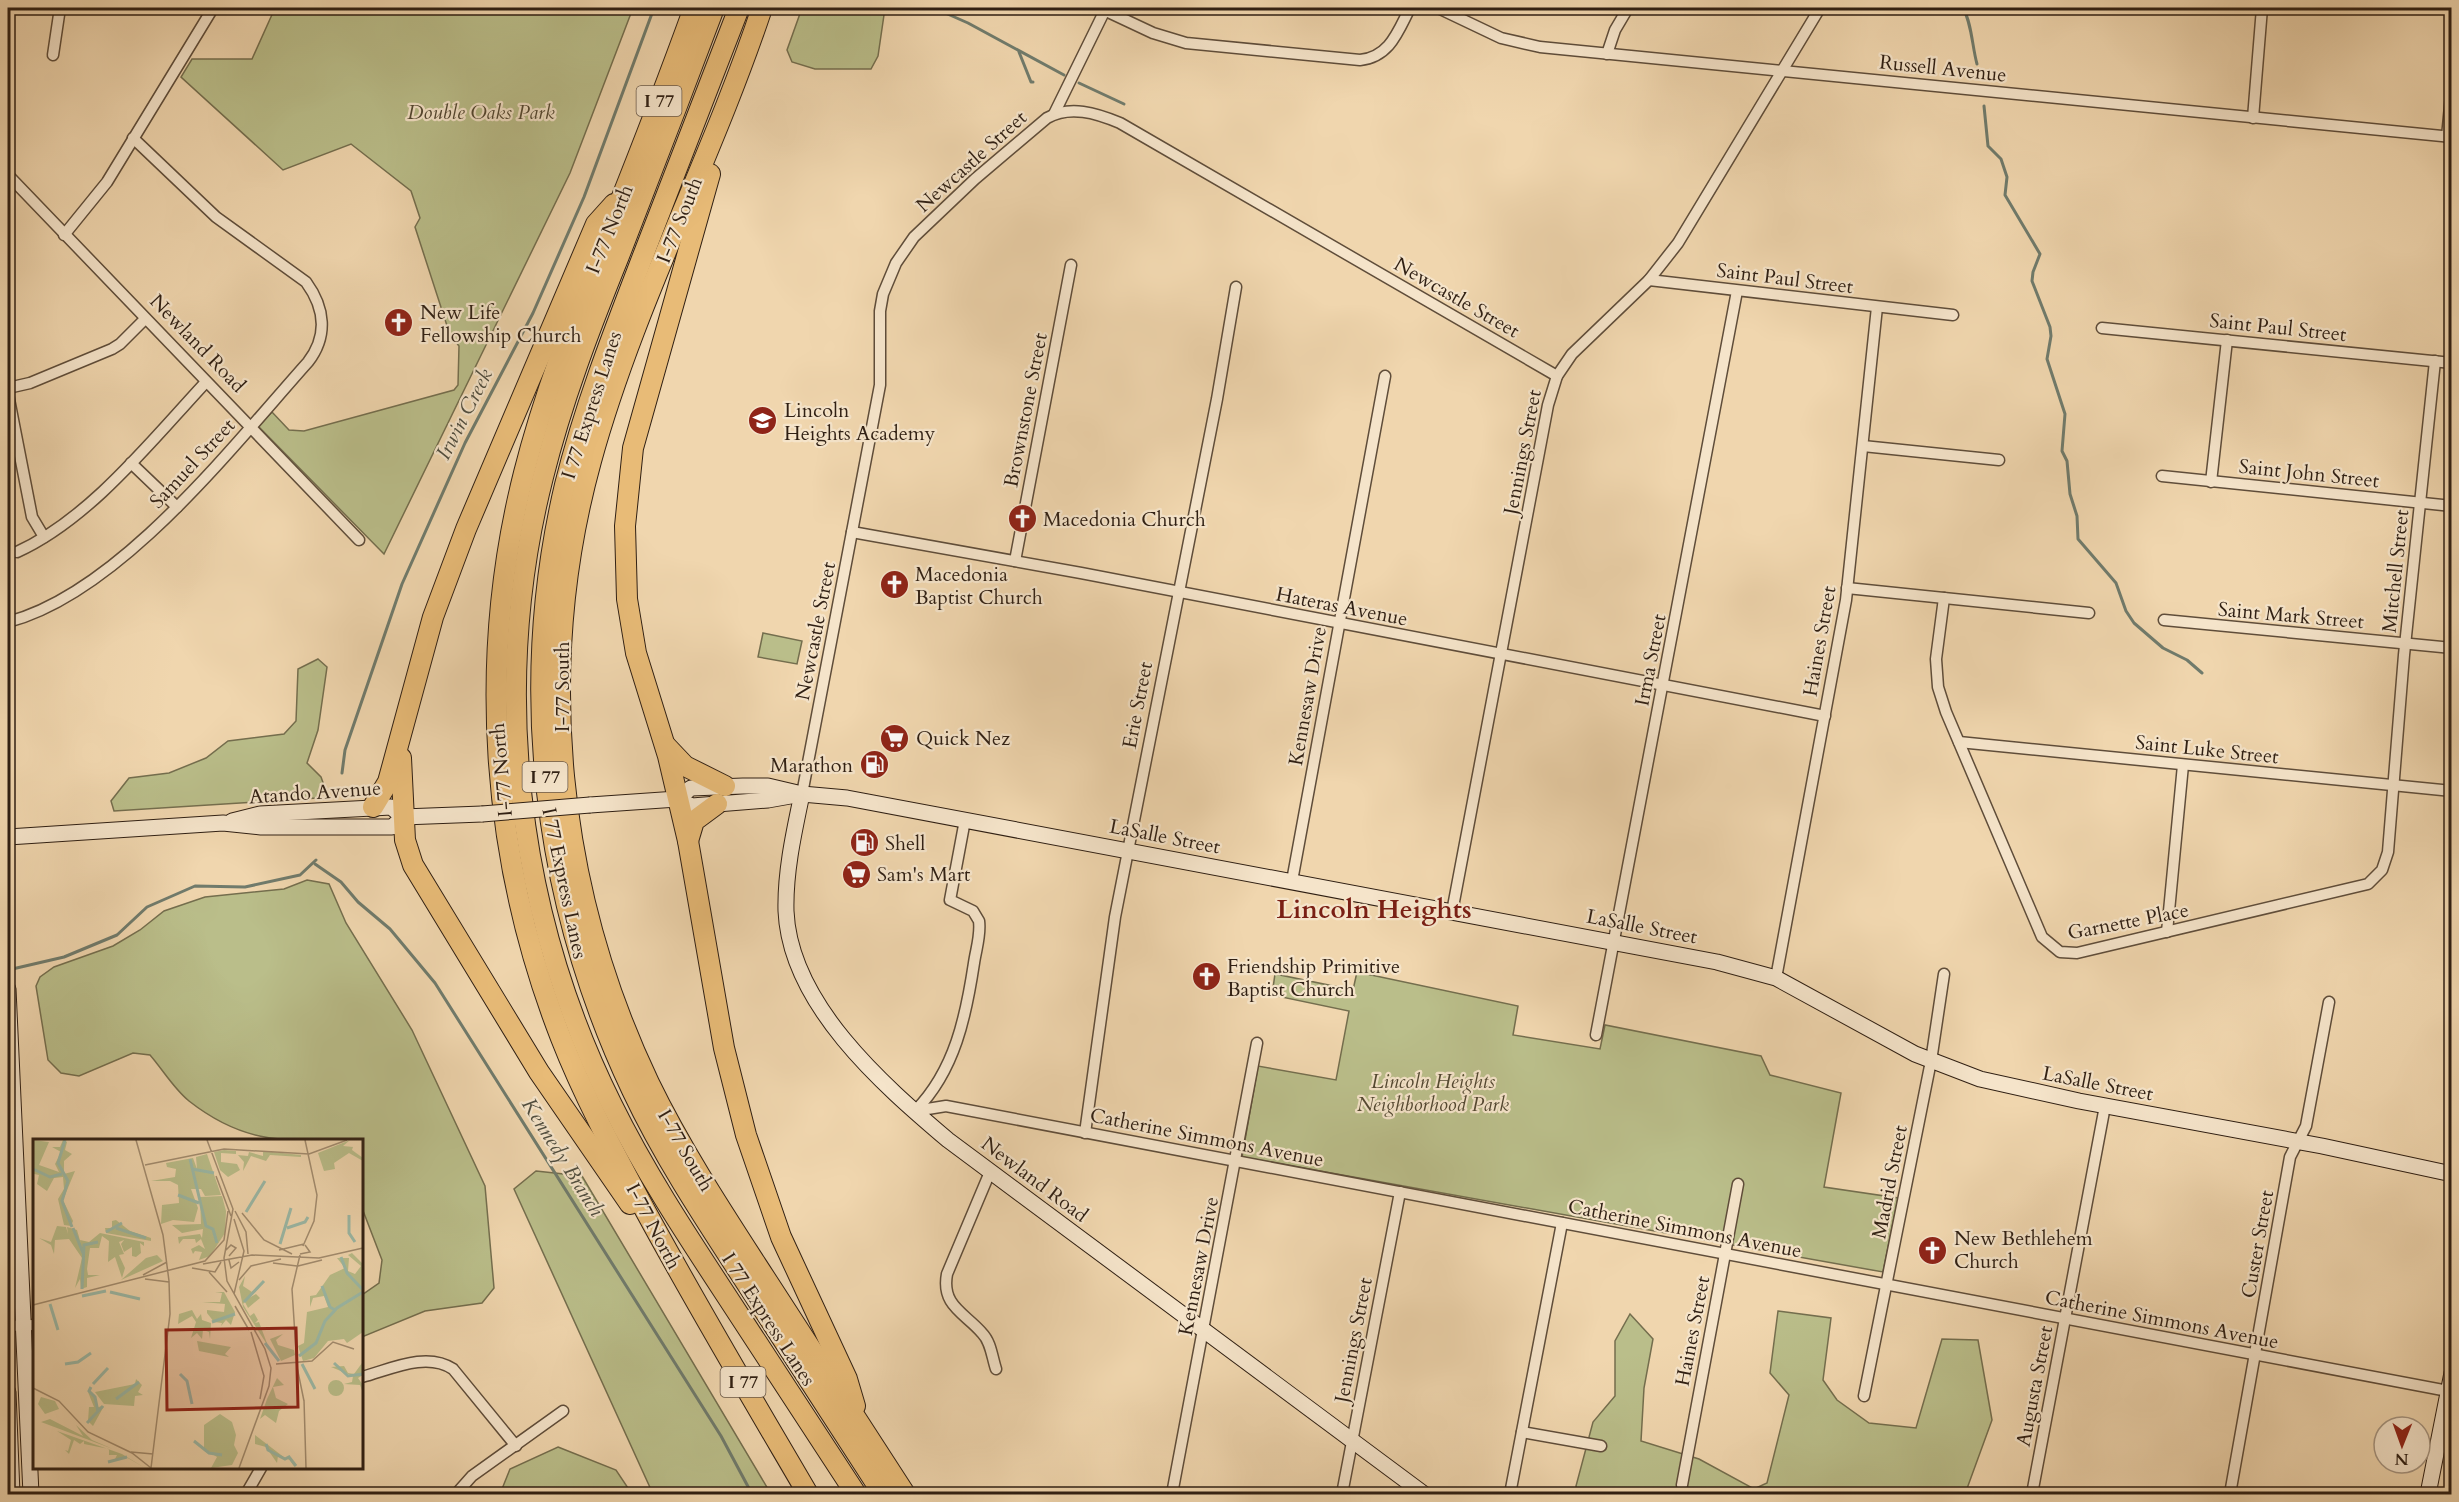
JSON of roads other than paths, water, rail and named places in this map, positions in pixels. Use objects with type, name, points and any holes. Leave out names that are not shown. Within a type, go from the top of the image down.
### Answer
[{"type":"highway","name":"I-77 North","points":[[694,8],[562,352],[524,473],[512,531],[500,618],[497,730],[504,814],[513,872],[542,985],[586,1096],[677,1269],[808,1494]]},
{"type":"highway","name":"I 77 Express Lanes","points":[[714,8],[582,350],[542,478],[530,534],[519,619],[516,703],[519,777],[527,841],[547,933],[569,1006],[600,1080],[628,1136],[675,1217],[856,1494]]},
{"type":"highway","name":"I 77 Express Lanes","points":[[739,8],[604,358],[566,484],[554,538],[544,621],[541,703],[544,775],[557,864],[576,945],[599,1014],[630,1086],[688,1193],[882,1494]]},
{"type":"highway","name":"I-77 South","points":[[762,8],[741,71],[635,329],[610,398],[584,488],[573,542],[562,623],[560,703],[564,782],[571,834],[590,922],[611,991],[640,1062],[674,1131],[705,1183],[905,1494]]},
{"type":"highway","points":[[741,71],[638,425],[629,470],[625,535],[627,599],[636,653],[665,745],[676,799],[688,841],[721,1029],[746,1135],[781,1237],[847,1380],[862,1428]]},
{"type":"highway","points":[[373,807],[386,788],[400,746],[414,681],[433,617],[474,509],[596,224],[624,194]]},
{"type":"highway","points":[[665,745],[685,766],[721,795],[694,821],[688,841]]},
{"type":"highway","points":[[400,746],[403,817],[410,859],[483,981],[583,1138],[677,1269]]},
{"type":"street","points":[[53,55],[60,8]]},
{"type":"street","points":[[64,235],[100,193],[213,8]]},
{"type":"street","points":[[1054,114],[1105,9],[1159,35],[1186,43],[1360,60],[1372,58],[1387,48],[1410,8]]},
{"type":"street","name":"Russell Avenue","points":[[1438,8],[1501,38],[1520,44],[2449,137]]},
{"type":"street","points":[[1606,54],[1615,30],[1629,8]]},
{"type":"street","name":"Jennings Street","points":[[1452,912],[1548,405],[1557,375],[1572,354],[1648,280],[1689,226],[1820,8]]},
{"type":"street","points":[[2253,118],[2262,8]]},
{"type":"street","points":[[2449,137],[2451,85]]},
{"type":"street","name":"Newcastle Street","points":[[802,794],[880,385],[880,311],[883,294],[896,263],[914,237],[1034,128],[1054,114],[1084,112],[1120,123],[1557,375]]},
{"type":"street","name":"Samuel Street","points":[[8,622],[49,608],[68,597],[148,535],[177,507],[316,351],[322,327],[320,306],[306,282],[216,218],[133,138]]},
{"type":"street","name":"Newland Road","points":[[8,175],[359,540]]},
{"type":"street","name":"Brownstone Street","points":[[1015,561],[1071,265]]},
{"type":"street","name":"Saint Paul Street","points":[[1648,280],[1953,315]]},
{"type":"street","name":"Erie Street","points":[[1085,1133],[1115,917],[1177,592],[1213,422],[1236,287]]},
{"type":"street","name":"Irma Street","points":[[1596,1035],[1737,291]]},
{"type":"street","name":"Haines Street","points":[[1776,978],[1847,588],[1877,307]]},
{"type":"street","points":[[8,388],[30,383],[112,349],[145,319]]},
{"type":"street","name":"Saint Paul Street","points":[[2102,328],[2451,363]]},
{"type":"street","points":[[2211,482],[2227,340]]},
{"type":"street","name":"Mitchell Street","points":[[2395,785],[2419,503],[2435,361]]},
{"type":"street","name":"Kennesaw Drive","points":[[1292,881],[1385,376]]},
{"type":"street","points":[[17,552],[44,537],[94,499],[131,463],[206,382]]},
{"type":"street","points":[[8,394],[32,517],[44,537]]},
{"type":"street","points":[[1863,446],[1999,460]]},
{"type":"street","points":[[131,463],[177,507]]},
{"type":"street","name":"Saint John Street","points":[[2162,476],[2451,506]]},
{"type":"street","name":"Hateras Avenue","points":[[852,532],[1825,716]]},
{"type":"street","points":[[1847,588],[2090,613]]},
{"type":"street","name":"Garnette Place","points":[[1944,598],[1936,659],[1937,677],[1946,712],[2042,937],[2049,946],[2060,952],[2077,953],[2368,884],[2382,870],[2388,852],[2395,785]]},
{"type":"street","name":"Saint Mark Street","points":[[2164,620],[2451,648]]},
{"type":"street","name":"Saint Luke Street","points":[[1959,742],[2451,790]]},
{"type":"street","points":[[2167,932],[2183,765]]},
{"type":"street","name":"LaSalle Street","points":[[721,795],[768,786],[802,794],[858,800],[1724,963],[1776,978],[1931,1061],[2001,1084],[2105,1106],[2299,1141],[2451,1174]]},
{"type":"street","name":"LaSalle Street","points":[[403,817],[482,814],[676,799],[691,788],[721,795],[768,800],[802,794]]},
{"type":"street","name":"Newland Road","points":[[802,794],[788,876],[786,913],[791,945],[801,974],[835,1027],[915,1110],[990,1172],[1424,1494]]},
{"type":"street","points":[[768,800],[787,812],[794,834]]},
{"type":"street","name":"Atando Avenue","points":[[8,837],[223,823],[261,827],[392,827],[403,817],[391,807],[373,807],[260,814],[223,823]]},
{"type":"street","points":[[915,1110],[934,1092],[960,1034],[968,1000],[979,921],[973,911],[950,900],[965,820]]},
{"type":"street","name":"Madrid Street","points":[[1863,1395],[1931,1061],[1944,974]]},
{"type":"street","points":[[8,989],[31,1494]]},
{"type":"street","name":"Custer Street","points":[[2230,1494],[2290,1157],[2307,1126],[2329,1002]]},
{"type":"street","name":"Kennesaw Drive","points":[[1172,1494],[1257,1043]]},
{"type":"street","name":"Catherine Simmons Avenue","points":[[915,1110],[946,1106],[2448,1391]]},
{"type":"street","name":"Augusta Street","points":[[2032,1494],[2105,1106]]},
{"type":"street","points":[[990,1172],[947,1274],[946,1286],[950,1301],[957,1311],[980,1330],[988,1342],[996,1369]]},
{"type":"street","name":"Haines Street","points":[[1682,1485],[1738,1184]]},
{"type":"street","name":"Jennings Street","points":[[1342,1494],[1400,1192]]},
{"type":"street","points":[[1510,1494],[1562,1223]]},
{"type":"street","points":[[363,1377],[431,1361],[445,1364],[453,1369],[516,1446]]},
{"type":"street","points":[[2428,1494],[2451,1373]]},
{"type":"street","points":[[8,1392],[12,1494]]},
{"type":"street","points":[[456,1494],[472,1476],[563,1411]]},
{"type":"street","points":[[1522,1432],[1601,1446]]},
{"type":"street","points":[[246,1494],[260,1469]]},
{"type":"waterway","name":"Irwin Creek","points":[[342,773],[345,750],[402,584],[465,443],[533,313],[584,197],[654,8]]},
{"type":"waterway","points":[[934,8],[968,23],[1064,75]]},
{"type":"waterway","points":[[1963,8],[1970,28],[1977,64]]},
{"type":"waterway","points":[[1019,52],[1031,82],[1033,82]]},
{"type":"waterway","points":[[1079,83],[1124,104]]},
{"type":"waterway","points":[[1984,106],[1988,146],[2001,159],[2007,177],[2005,195],[2040,254],[2032,281],[2050,327],[2051,336],[2047,359],[2065,414],[2062,451],[2067,461],[2070,494],[2077,516],[2078,539],[2116,583],[2126,611],[2134,623],[2163,648],[2187,660],[2202,673]]},
{"type":"waterway","name":"Irwin Creek","points":[[8,970],[64,957],[117,935],[147,907],[195,886],[245,887],[300,875],[316,860]]},
{"type":"waterway","name":"Kennedy Branch","points":[[315,864],[341,882],[358,902],[390,929],[435,983],[721,1436],[752,1494]]},
{"type":"place","name":"New Life Fellowship Church","points":[[399,323]]},
{"type":"place","name":"Lincoln Heights Academy","points":[[763,421]]},
{"type":"place","name":"Macedonia Church","points":[[1022,519]]},
{"type":"place","name":"Macedonia Baptist Church","points":[[894,585]]},
{"type":"place","name":"Quick Nez","points":[[895,738]]},
{"type":"place","name":"Marathon","points":[[874,765]]},
{"type":"place","name":"Shell","points":[[864,843]]},
{"type":"place","name":"Sam's Mart","points":[[856,874]]},
{"type":"place","name":"Friendship Primitive Baptist Church","points":[[1206,977]]},
{"type":"place","name":"New Bethlehem Church","points":[[1933,1250]]},
{"type":"district","name":"Lincoln Heights","points":[[1374,909]]},
{"type":"park label","name":"Double Oaks Park","points":[[481,112]]},
{"type":"park label","name":"Lincoln Heights Neighborhood Park","points":[[1433,1092]]}]
